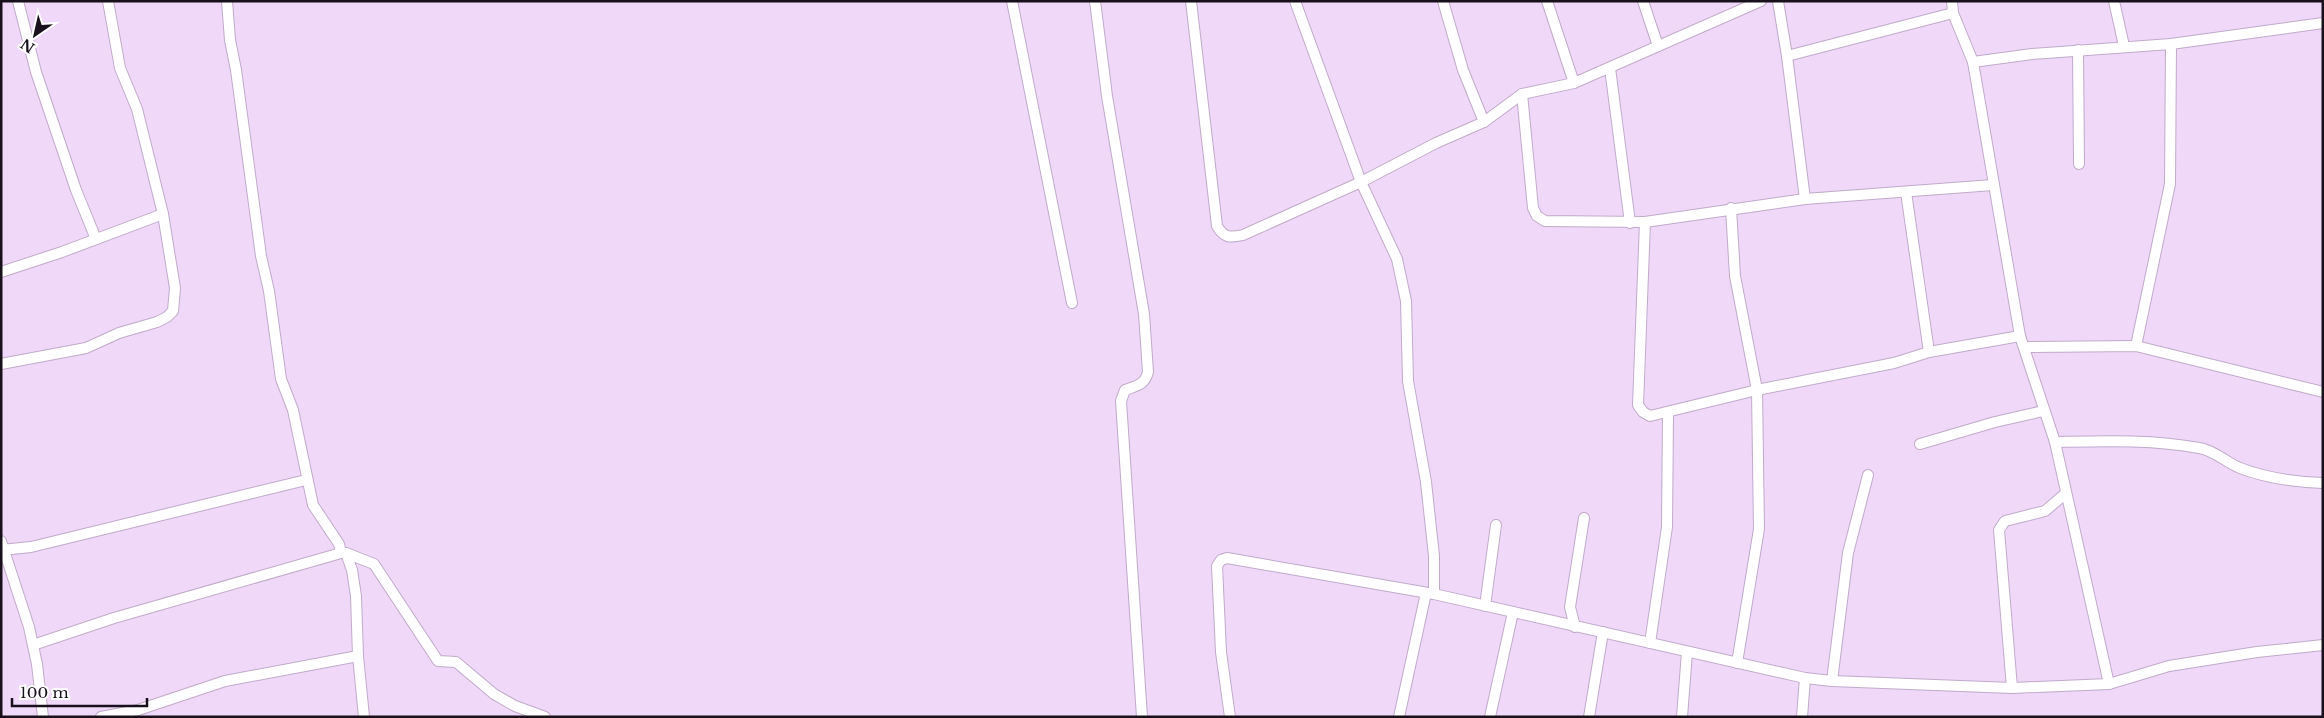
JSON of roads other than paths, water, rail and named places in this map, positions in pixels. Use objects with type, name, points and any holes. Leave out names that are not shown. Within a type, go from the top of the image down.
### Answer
[{"type":"street","points":[[18,1],[36,72],[76,190],[96,239]]},
{"type":"street","points":[[1,364],[86,348],[119,333],[167,317],[173,311],[175,288],[163,214],[138,109],[120,68],[108,1]]},
{"type":"street","points":[[227,1],[230,40],[236,70],[261,256],[269,292],[282,379],[293,410],[306,480],[313,505],[339,544],[352,570],[356,596],[358,656],[364,717]]},
{"type":"street","points":[[1012,1],[1072,303]]},
{"type":"street","points":[[1095,1],[1107,96],[1144,314],[1148,372],[1146,379],[1141,384],[1125,390],[1121,401],[1142,717]]},
{"type":"street","points":[[1191,1],[1206,142],[1218,226],[1222,234],[1231,238],[1243,235],[1361,182],[1436,143],[1484,122],[1522,94],[1574,83],[1756,2]]},
{"type":"street","points":[[1295,1],[1361,182],[1397,259],[1406,302],[1408,381],[1426,482],[1434,556],[1430,593],[1399,717]]},
{"type":"street","points":[[1442,1],[1463,70],[1484,122]]},
{"type":"street","points":[[1548,1],[1574,83]]},
{"type":"street","points":[[1644,1],[1658,46]]},
{"type":"street","points":[[1778,1],[1805,199]]},
{"type":"street","points":[[1952,1],[1953,13],[1973,62],[2020,336],[2054,442],[2109,684]]},
{"type":"street","points":[[2114,1],[2124,46]]},
{"type":"street","points":[[1787,56],[1953,13]]},
{"type":"street","points":[[1973,62],[2078,50],[2171,44],[2323,23]]},
{"type":"street","points":[[2136,346],[2170,184],[2171,44]]},
{"type":"street","points":[[2078,50],[2079,164]]},
{"type":"street","points":[[1610,68],[1630,222]]},
{"type":"street","points":[[1522,94],[1533,208],[1537,216],[1545,221],[1646,222],[1730,208],[1805,199],[1993,185]]},
{"type":"street","points":[[1906,192],[1930,352]]},
{"type":"street","points":[[1730,208],[1735,276],[1757,390],[1759,529],[1737,662]]},
{"type":"street","points":[[1,272],[163,214]]},
{"type":"street","points":[[1646,222],[1638,405],[1643,412],[1650,416],[1757,390],[1894,363],[1930,352],[2020,336]]},
{"type":"street","points":[[2025,347],[2136,346],[2323,392]]},
{"type":"street","points":[[1920,444],[1995,422],[2043,411]]},
{"type":"street","points":[[1650,643],[1667,526],[1668,413]]},
{"type":"street","points":[[2054,442],[2113,440],[2202,448],[2239,468],[2255,473],[2288,480],[2323,483]]},
{"type":"street","points":[[1832,681],[1848,553],[1868,475]]},
{"type":"street","points":[[4,550],[31,547],[306,480]]},
{"type":"street","points":[[2012,688],[1999,530],[2005,521],[2045,510],[2066,493]]},
{"type":"street","points":[[1575,627],[1570,607],[1584,518]]},
{"type":"street","points":[[1485,606],[1496,525]]},
{"type":"street","points":[[1,540],[33,645],[43,717]]},
{"type":"street","points":[[33,645],[114,618],[344,553],[374,564],[438,661],[456,662],[494,694],[515,706],[545,717]]},
{"type":"street","points":[[1230,717],[1221,652],[1217,566],[1221,560],[1227,558],[1430,593],[1805,678],[1832,681],[2012,688],[2109,684],[2169,666],[2258,652],[2323,645]]},
{"type":"street","points":[[1490,717],[1513,612]]},
{"type":"street","points":[[1589,717],[1603,632]]},
{"type":"street","points":[[1682,717],[1687,652]]},
{"type":"street","points":[[101,717],[138,710],[225,681],[358,656]]},
{"type":"street","points":[[1802,717],[1805,678]]}]
